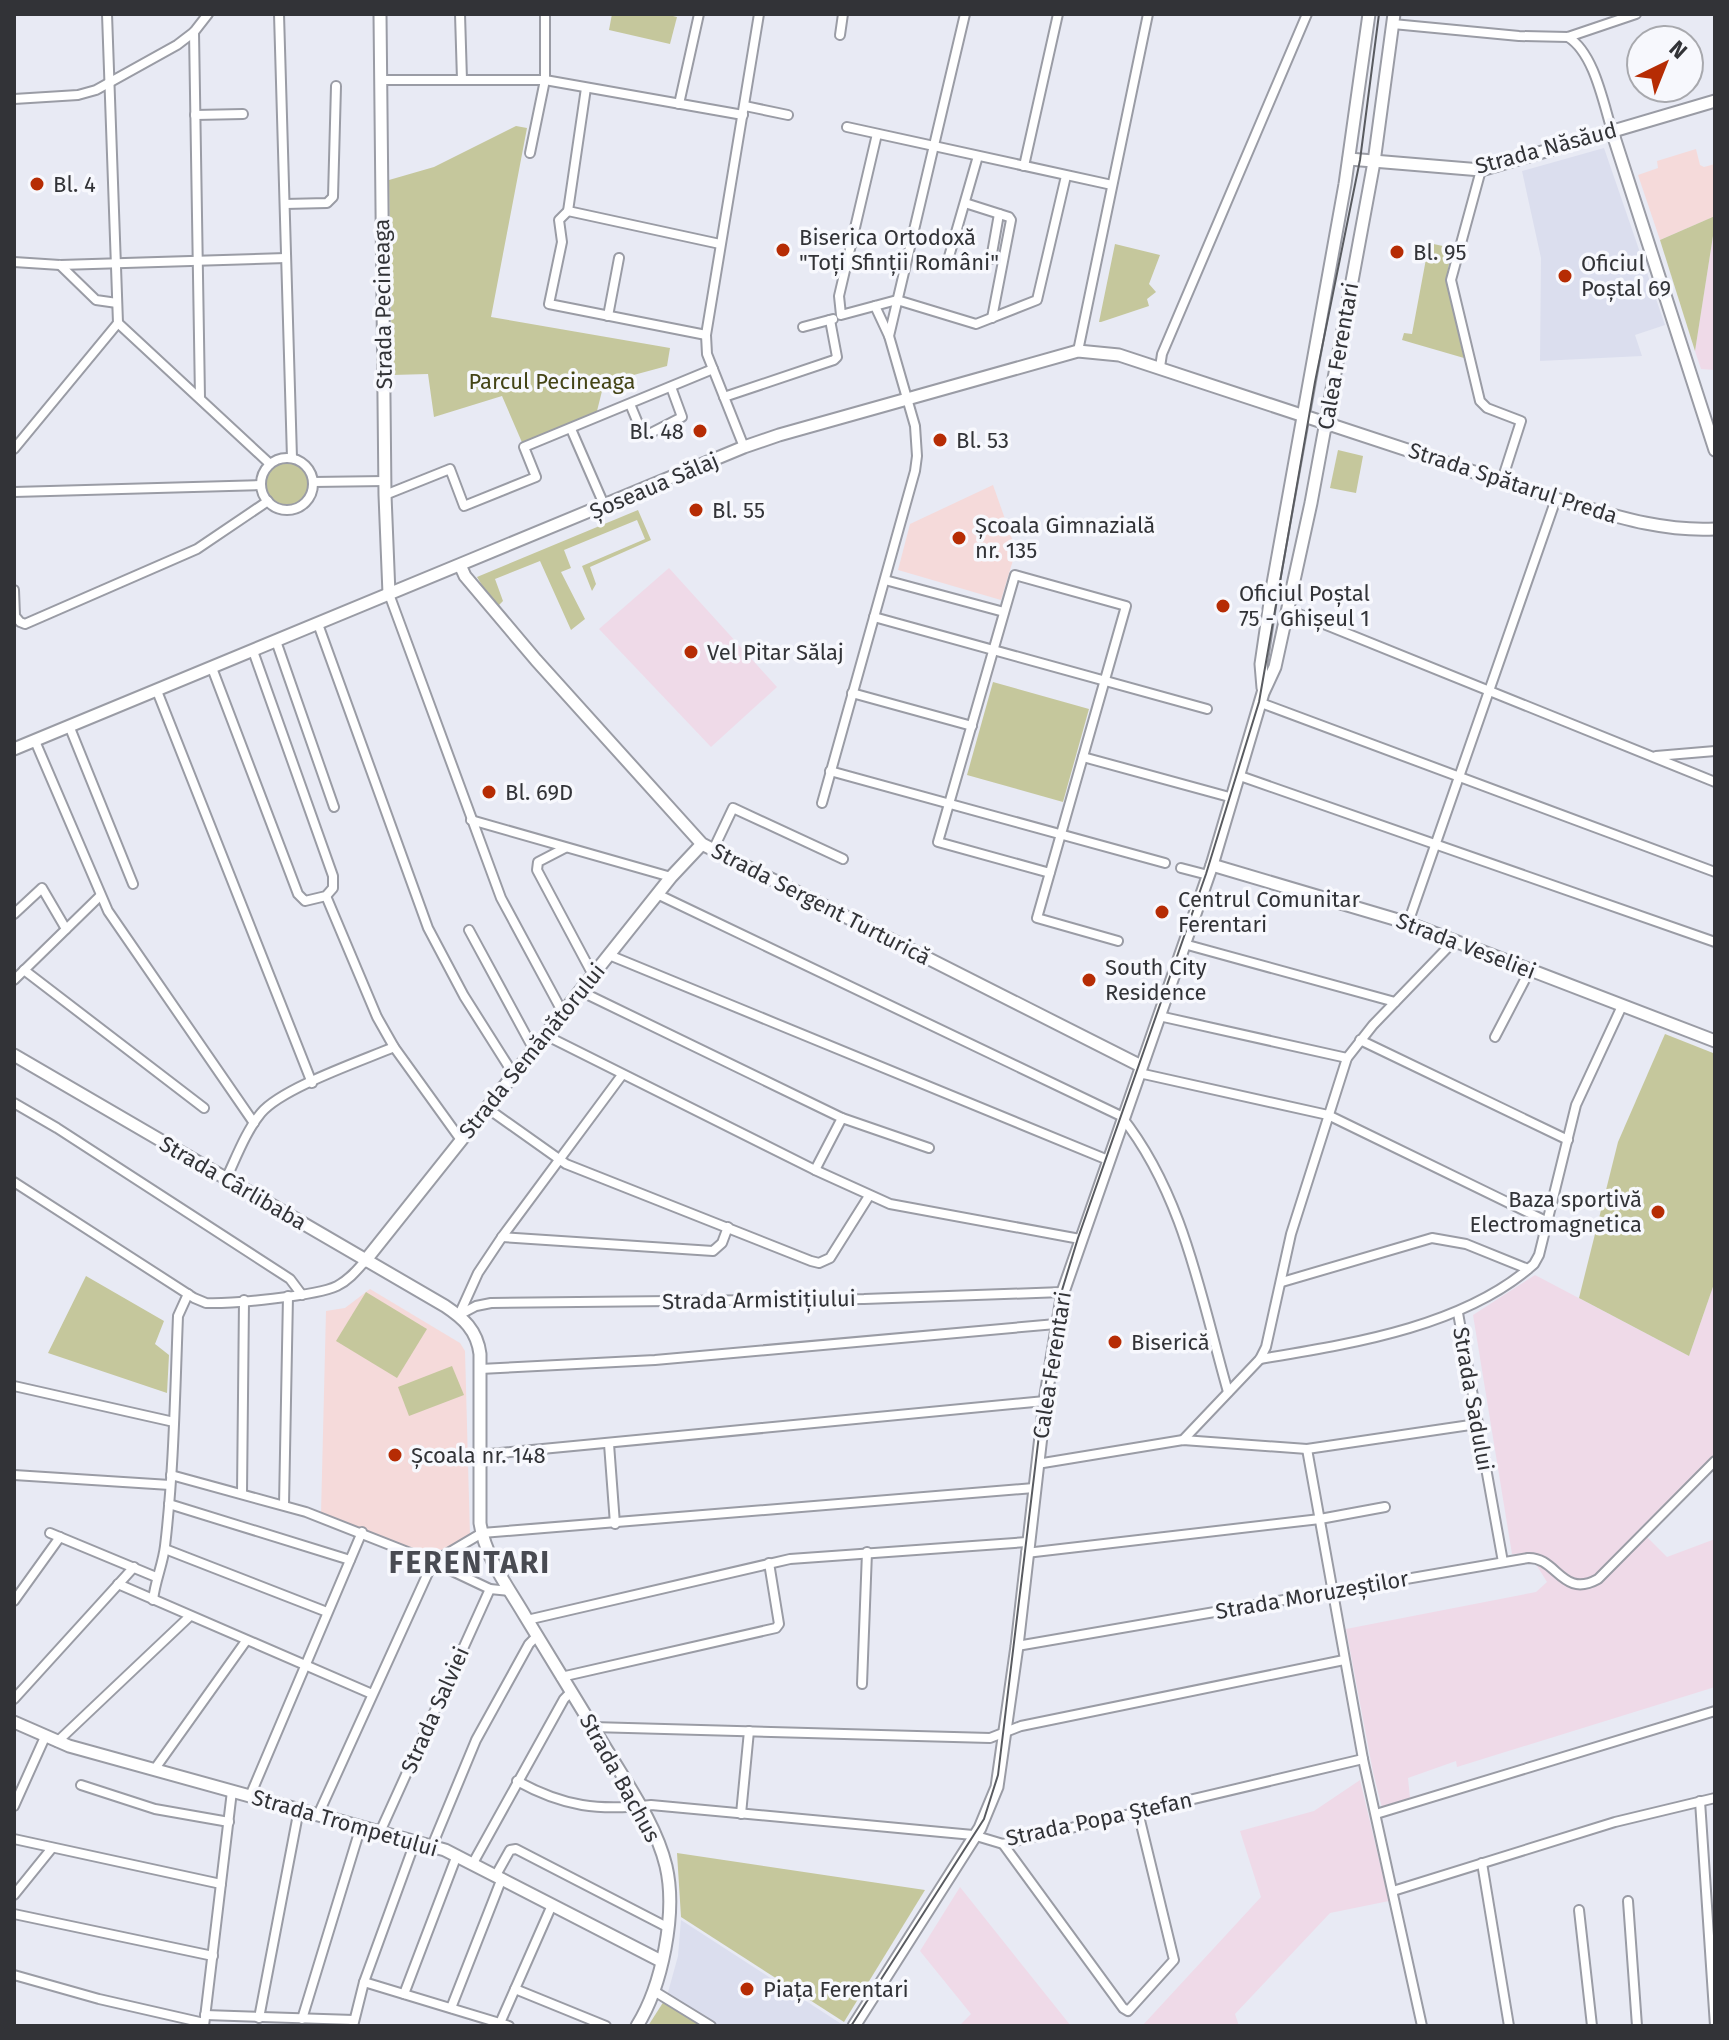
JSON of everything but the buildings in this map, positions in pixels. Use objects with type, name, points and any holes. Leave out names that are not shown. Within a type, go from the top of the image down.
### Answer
[{"type":"street","points":[[14,449],[118,323],[107,14]]},
{"type":"street","points":[[14,99],[78,95],[109,83],[194,32],[208,14]]},
{"type":"street","points":[[279,14],[292,458]]},
{"type":"street","name":"Strada Pecineaga","points":[[380,14],[385,495],[389,594]]},
{"type":"street","points":[[460,14],[462,80]]},
{"type":"street","points":[[530,153],[545,80],[545,14]]},
{"type":"street","points":[[679,104],[699,14]]},
{"type":"street","points":[[744,447],[707,354],[706,335],[759,14]]},
{"type":"street","points":[[840,35],[843,14]]},
{"type":"street","points":[[889,336],[965,14]]},
{"type":"street","points":[[1024,166],[1058,14]]},
{"type":"street","points":[[1078,351],[1148,14]]},
{"type":"street","points":[[1160,367],[1162,354],[1307,14]]},
{"type":"street","name":"Calea Ferentari","points":[[854,2026],[976,1835],[987,1816],[997,1787],[1017,1646],[1045,1401],[1063,1292],[1210,870],[1262,698],[1275,667],[1289,610],[1369,14]]},
{"type":"street","points":[[1394,19],[1519,36],[1568,37],[1636,14]]},
{"type":"street","name":"Calea Ferentari","points":[[1262,698],[1261,664],[1265,634],[1374,162],[1394,19]]},
{"type":"street","points":[[194,32],[200,398]]},
{"type":"street","points":[[1568,37],[1587,57],[1715,450]]},
{"type":"street","points":[[381,80],[545,80],[679,104],[788,115]]},
{"type":"street","points":[[285,204],[327,203],[333,197],[336,86]]},
{"type":"street","points":[[586,88],[568,211],[559,220],[562,242],[549,304],[706,335]]},
{"type":"street","name":"Strada Năsăud","points":[[1349,159],[1481,170],[1715,101]]},
{"type":"street","points":[[195,115],[243,114]]},
{"type":"street","points":[[847,127],[1112,185]]},
{"type":"street","points":[[841,315],[839,296],[877,134]]},
{"type":"street","points":[[946,267],[978,156]]},
{"type":"street","points":[[1481,170],[1451,280],[1478,396],[1487,408],[1521,421],[1502,480]]},
{"type":"street","points":[[803,327],[897,300],[976,324],[1037,300],[1066,176]]},
{"type":"street","points":[[965,203],[1011,220],[992,318]]},
{"type":"street","points":[[568,211],[720,244]]},
{"type":"street","points":[[991,259],[999,214]]},
{"type":"street","points":[[14,262],[60,265],[286,258]]},
{"type":"street","points":[[608,316],[619,258]]},
{"type":"street","points":[[60,265],[96,300],[117,303]]},
{"type":"street","points":[[822,803],[917,456],[915,426],[908,399],[889,336],[875,306]]},
{"type":"street","points":[[724,397],[834,360],[837,357],[830,320]]},
{"type":"street","points":[[118,323],[270,464]]},
{"type":"street","name":"Șoseaua Sălaj","points":[[14,749],[744,447],[1078,351],[1119,355],[1314,419]]},
{"type":"street","points":[[385,495],[450,469],[464,506],[536,477],[524,447],[713,369]]},
{"type":"street","points":[[630,404],[642,433],[647,435],[682,417],[671,387]]},
{"type":"street","name":"Strada Spătarul Preda","points":[[1314,419],[1556,499],[1651,526],[1715,529]]},
{"type":"street","points":[[571,429],[605,507]]},
{"type":"street","points":[[292,458],[307,466],[313,482],[309,497],[297,508],[281,509],[268,501],[261,485],[270,464],[292,458]]},
{"type":"street","points":[[313,482],[385,481]]},
{"type":"street","points":[[14,492],[261,485]]},
{"type":"street","points":[[1408,923],[1556,499]]},
{"type":"street","points":[[14,590],[15,616],[25,624],[197,549],[268,501]]},
{"type":"street","name":"Strada Sergent Turturică","points":[[460,565],[465,576],[536,660],[707,847],[1140,1070],[1328,1115],[1548,1222]]},
{"type":"street","points":[[1050,873],[938,842],[1015,575],[1126,606],[1105,681],[1083,757],[1050,873],[1037,918],[1118,941]]},
{"type":"street","points":[[885,580],[1004,612]]},
{"type":"street","points":[[389,594],[501,898],[563,1013]]},
{"type":"street","points":[[1289,610],[1715,782]]},
{"type":"street","points":[[874,617],[1207,709]]},
{"type":"street","points":[[318,624],[428,928],[464,996],[514,1075]]},
{"type":"street","points":[[276,641],[334,807]]},
{"type":"street","points":[[212,668],[298,894],[305,901],[326,896],[333,888],[333,876],[253,651]]},
{"type":"street","points":[[157,691],[312,1083]]},
{"type":"street","points":[[852,693],[972,726]]},
{"type":"street","points":[[1262,698],[1460,777],[1715,872]]},
{"type":"street","points":[[70,728],[133,884]]},
{"type":"street","points":[[35,741],[100,896],[254,1123]]},
{"type":"street","points":[[1653,756],[1715,751]]},
{"type":"street","points":[[1083,757],[1233,798]]},
{"type":"street","points":[[830,771],[1165,863]]},
{"type":"street","points":[[1240,776],[1715,942]]},
{"type":"street","points":[[707,847],[733,808],[843,859]]},
{"type":"street","points":[[471,820],[671,877]]},
{"type":"street","name":"Strada Semănătorului","points":[[365,1261],[671,877],[707,847]]},
{"type":"street","points":[[565,848],[538,862],[537,870],[593,975]]},
{"type":"street","points":[[1181,868],[1210,870]]},
{"type":"street","name":"Strada Veseliei","points":[[1210,870],[1408,923],[1715,1041]]},
{"type":"street","points":[[14,914],[42,888],[66,929]]},
{"type":"street","points":[[657,894],[1110,1109],[1123,1118],[1169,1196],[1183,1227],[1228,1392]]},
{"type":"street","points":[[14,980],[100,896]]},
{"type":"street","points":[[326,896],[377,1017],[394,1047],[461,1140]]},
{"type":"street","points":[[469,930],[534,1050]]},
{"type":"street","points":[[1183,1440],[1260,1359],[1270,1336],[1291,1234],[1347,1058],[1360,1040],[1454,941]]},
{"type":"street","points":[[1184,944],[1395,1002]]},
{"type":"street","points":[[609,955],[1108,1160]]},
{"type":"street","points":[[24,970],[204,1108]]},
{"type":"street","points":[[1495,1037],[1530,970]]},
{"type":"street","points":[[580,991],[842,1118],[929,1148]]},
{"type":"street","points":[[1282,1282],[1432,1238],[1452,1240],[1528,1269],[1539,1255],[1579,1097],[1622,1006]]},
{"type":"street","points":[[1159,1016],[1347,1058]]},
{"type":"street","points":[[545,1035],[869,1196],[903,1208],[1080,1239]]},
{"type":"street","points":[[1360,1040],[1568,1140]]},
{"type":"street","points":[[226,1179],[254,1123],[268,1105],[394,1047]]},
{"type":"street","name":"Strada Cârlibaba","points":[[14,1055],[455,1313]]},
{"type":"street","points":[[482,1533],[477,1339],[470,1326],[455,1313],[502,1237],[622,1075]]},
{"type":"street","points":[[14,1103],[47,1121],[290,1279],[302,1295]]},
{"type":"street","points":[[487,1108],[559,1160],[811,1261],[825,1261],[834,1253],[869,1196]]},
{"type":"street","points":[[815,1170],[842,1118]]},
{"type":"street","points":[[14,1182],[206,1303],[302,1295],[337,1286],[365,1261]]},
{"type":"street","points":[[502,1237],[713,1251],[722,1243],[728,1227]]},
{"type":"street","name":"Strada Sadului","points":[[1503,1562],[1458,1313],[1528,1269]]},
{"type":"street","name":"Strada Armistițiului","points":[[455,1313],[491,1303],[864,1299],[1063,1292]]},
{"type":"street","points":[[153,1600],[165,1549],[169,1504],[178,1316],[188,1294]]},
{"type":"street","points":[[284,1505],[288,1296]]},
{"type":"street","points":[[242,1493],[244,1300]]},
{"type":"street","points":[[1260,1359],[1397,1330],[1458,1313]]},
{"type":"street","points":[[480,1369],[667,1360],[1056,1324]]},
{"type":"street","points":[[14,1386],[174,1422]]},
{"type":"street","points":[[480,1455],[1045,1401]]},
{"type":"street","points":[[1037,1464],[1183,1440],[1307,1449],[1477,1424]]},
{"type":"street","points":[[609,1444],[615,1524]]},
{"type":"street","points":[[1307,1449],[1363,1759],[1422,2026]]},
{"type":"street","name":"Strada Moruzeștilor","points":[[1017,1646],[1535,1557],[1575,1585],[1584,1585],[1598,1579],[1715,1461]]},
{"type":"street","points":[[14,1475],[170,1485]]},
{"type":"street","points":[[171,1475],[284,1505],[362,1532],[490,1589],[510,1591]]},
{"type":"street","points":[[318,1815],[433,1562],[482,1533],[1034,1488]]},
{"type":"street","points":[[169,1504],[350,1560]]},
{"type":"street","points":[[527,1620],[769,1563],[867,1552],[1027,1547],[1320,1519],[1385,1507]]},
{"type":"street","points":[[250,1796],[362,1532]]},
{"type":"street","points":[[50,1533],[156,1577]]},
{"type":"street","name":"Strada Bachus","points":[[482,1533],[510,1591],[640,1806],[661,1852],[669,1891],[667,1927],[654,1991],[637,2026]]},
{"type":"street","points":[[14,1601],[60,1537]]},
{"type":"street","points":[[165,1549],[327,1612]]},
{"type":"street","points":[[862,1684],[867,1552]]},
{"type":"street","points":[[561,1677],[776,1628],[779,1624],[769,1563]]},
{"type":"street","points":[[14,1699],[134,1567]]},
{"type":"street","points":[[476,1581],[502,1576]]},
{"type":"street","points":[[118,1584],[372,1694]]},
{"type":"street","name":"Strada Salviei","points":[[380,1832],[490,1589]]},
{"type":"street","points":[[57,1742],[189,1617]]},
{"type":"street","points":[[432,1846],[476,1740],[529,1644],[537,1636]]},
{"type":"street","points":[[154,1770],[246,1641]]},
{"type":"street","points":[[592,1727],[990,1738],[1021,1726],[1344,1660]]},
{"type":"street","points":[[473,1863],[517,1781],[571,1692]]},
{"type":"street","points":[[1376,1814],[1715,1711]]},
{"type":"street","name":"Strada Trompetului","points":[[14,1722],[57,1742],[457,1855],[661,1961]]},
{"type":"street","points":[[741,1814],[749,1731]]},
{"type":"street","points":[[14,1806],[45,1737]]},
{"type":"street","name":"Strada Popa Ștefan","points":[[517,1781],[548,1796],[586,1806],[612,1809],[651,1805],[976,1835],[1003,1844],[1363,1759]]},
{"type":"street","points":[[81,1785],[155,1809],[229,1822]]},
{"type":"street","points":[[204,2021],[232,1791]]},
{"type":"street","points":[[1393,1891],[1615,1822],[1715,1798]]},
{"type":"street","points":[[1700,1801],[1715,2026]]},
{"type":"street","points":[[259,2018],[299,1809]]},
{"type":"street","points":[[1003,1844],[1128,2011],[1174,1960],[1138,1812]]},
{"type":"street","points":[[302,2019],[361,1826]]},
{"type":"street","points":[[14,1839],[221,1884]]},
{"type":"street","points":[[14,1975],[86,1996],[204,2021],[259,2018],[353,2023],[364,1982],[415,1842]]},
{"type":"street","points":[[14,1895],[52,1848]]},
{"type":"street","points":[[451,2008],[510,1850],[516,1849],[667,1927]]},
{"type":"street","points":[[404,1994],[457,1855]]},
{"type":"street","points":[[1482,1863],[1509,2026]]},
{"type":"street","points":[[1628,1901],[1637,2026]]},
{"type":"street","points":[[364,1982],[504,2025],[515,1989],[552,1905]]},
{"type":"street","points":[[1579,1910],[1592,2026]]},
{"type":"street","points":[[14,1914],[213,1956]]},
{"type":"street","points":[[515,1989],[606,2026]]},
{"type":"street","points":[[654,1991],[711,2026]]},
{"type":"shaded area","points":[[1604,148],[1665,325],[1635,335],[1642,356],[1540,361],[1541,258],[1522,171]]},
{"type":"shaded area","points":[[1696,149],[1700,165],[1715,164],[1715,216],[1660,240],[1638,175],[1658,168],[1657,161]]},
{"type":"shaded area","points":[[1715,223],[1715,370],[1701,369],[1695,351]]},
{"type":"shaded area","name":"Școala Gimnazială nr. 135","points":[[993,485],[1016,550],[1001,600],[898,570],[910,524]]},
{"type":"shaded area","points":[[669,568],[777,687],[711,747],[599,629]]},
{"type":"shaded area","points":[[1535,1275],[1689,1356],[1715,1281],[1715,1465],[1647,1537],[1667,1557],[1715,1539],[1715,1687],[1457,1767],[1456,1761],[1408,1778],[1410,1798],[1382,1808],[1346,1629],[1536,1592],[1547,1582],[1529,1553],[1512,1554],[1473,1315]]},
{"type":"shaded area","name":"Școala nr. 148","points":[[370,1289],[460,1343],[465,1351],[470,1536],[430,1561],[321,1514],[326,1311],[345,1308]]},
{"type":"shaded area","points":[[1360,1780],[1389,1901],[1330,1913],[1235,2014],[1239,2026],[1142,2026],[1261,1897],[1240,1831],[1314,1811]]},
{"type":"shaded area","points":[[960,1887],[1071,2026],[959,2026],[971,2014],[920,1951]]},
{"type":"shaded area","name":"Piața Ferentari","points":[[681,1920],[843,2025],[714,2026],[667,1996],[678,1956]]},
{"type":"green space","points":[[612,14],[665,14],[677,17],[670,44],[609,30]]},
{"type":"green space","name":"Parcul Pecineaga","points":[[516,126],[527,128],[491,317],[670,348],[667,366],[604,383],[595,419],[524,447],[502,396],[434,417],[428,374],[392,375],[389,180],[434,167]]},
{"type":"green space","points":[[1715,216],[1715,223],[1695,351],[1660,240]]},
{"type":"green space","points":[[1429,243],[1452,248],[1446,280],[1464,358],[1402,340],[1404,333],[1412,334]]},
{"type":"green space","points":[[1115,244],[1160,255],[1149,284],[1156,292],[1147,299],[1149,306],[1099,322]]},
{"type":"green space","points":[[1338,450],[1363,456],[1356,493],[1330,488]]},
{"type":"green space","points":[[287,461],[296,462],[303,468],[309,475],[309,493],[303,500],[296,506],[287,507],[278,506],[271,500],[265,493],[264,484],[265,475],[271,468],[278,462]]},
{"type":"green space","points":[[638,510],[651,540],[590,567],[596,584],[592,591],[582,566],[645,539],[637,520],[564,550],[571,568],[561,572],[585,619],[571,630],[540,561],[495,579],[503,601],[496,608],[477,577]]},
{"type":"green space","points":[[993,682],[1089,709],[1063,802],[967,775]]},
{"type":"green space","name":"Baza sportivă Electromagnetica","points":[[1665,1034],[1713,1053],[1715,1079],[1715,1281],[1689,1356],[1579,1298],[1618,1142]]},
{"type":"green space","points":[[86,1276],[164,1321],[155,1344],[169,1355],[167,1393],[48,1353]]},
{"type":"green space","points":[[366,1292],[427,1329],[397,1378],[336,1341]]},
{"type":"green space","points":[[452,1366],[464,1395],[409,1416],[398,1387]]},
{"type":"green space","points":[[677,1853],[925,1890],[844,2022],[681,1917]]},
{"type":"green space","points":[[664,2001],[704,2026],[648,2026]]},
{"type":"tram line","points":[[851,2026],[984,1819],[998,1775],[1043,1402],[1059,1300],[1206,874],[1259,702],[1315,382],[1360,160],[1379,14]]},
{"type":"place","name":"Bl. 4","points":[[37,184]]},
{"type":"place","name":"Biserica Ortodoxă \"Toți Sfinții Români\"","points":[[783,250]]},
{"type":"place","name":"Bl. 95","points":[[1397,252]]},
{"type":"place","name":"Oficiul Poștal 69","points":[[1565,276]]},
{"type":"place","name":"Bl. 48","points":[[700,431]]},
{"type":"place","name":"Bl. 53","points":[[940,440]]},
{"type":"place","name":"Bl. 55","points":[[696,510]]},
{"type":"place","name":"Școala Gimnazială nr. 135","points":[[959,538]]},
{"type":"place","name":"Oficiul Poștal 75 - Ghișeul 1","points":[[1223,606]]},
{"type":"place","name":"Vel Pitar Sălaj","points":[[691,652]]},
{"type":"place","name":"Bl. 69D","points":[[489,792]]},
{"type":"place","name":"Centrul Comunitar Ferentari","points":[[1162,912]]},
{"type":"place","name":"South City Residence","points":[[1089,980]]},
{"type":"place","name":"Baza sportivă Electromagnetica","points":[[1658,1212]]},
{"type":"place","name":"Biserică","points":[[1115,1342]]},
{"type":"place","name":"Școala nr. 148","points":[[395,1455]]},
{"type":"place","name":"Piața Ferentari","points":[[747,1989]]},
{"type":"district","name":"FERENTARI","points":[[470,1563]]}]
